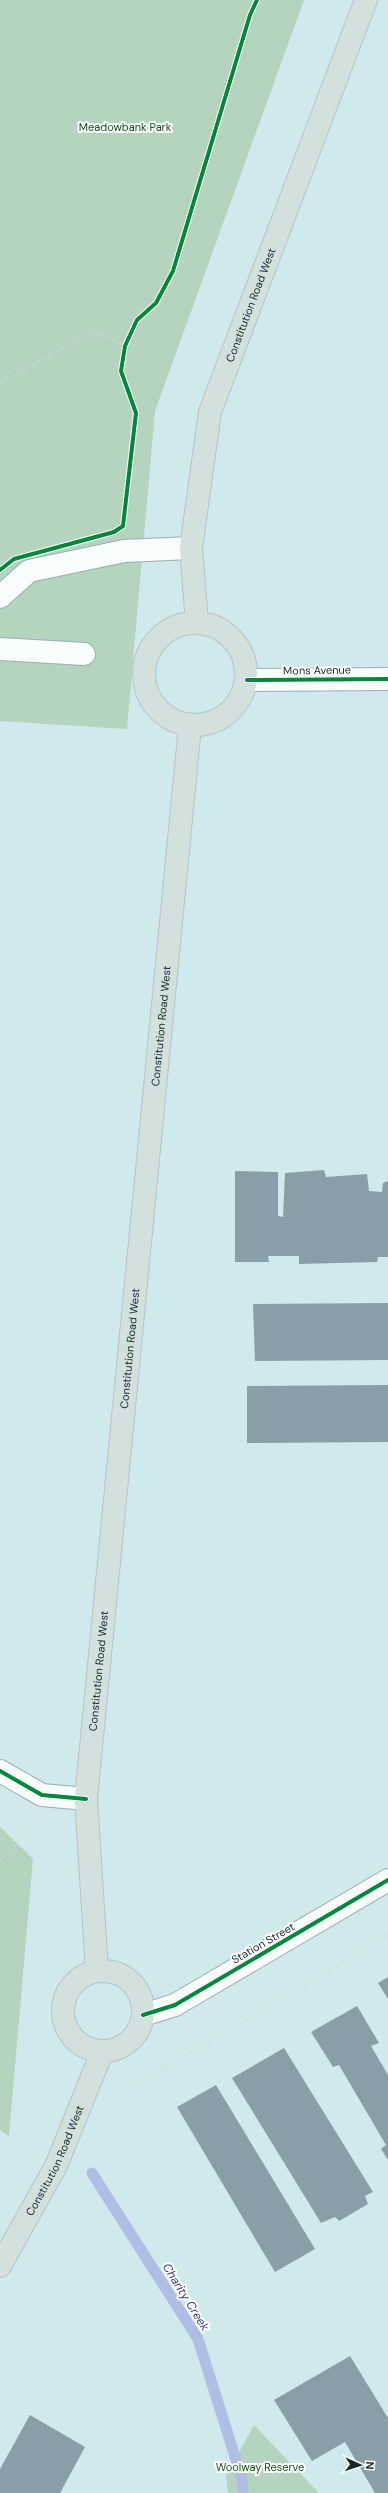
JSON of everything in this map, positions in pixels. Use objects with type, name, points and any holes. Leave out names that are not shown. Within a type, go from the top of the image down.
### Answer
[{"type":"main road","name":"Constitution Road West","points":[[198,623],[191,548],[210,412],[366,0]]},
{"type":"main road","points":[[198,623],[214,626],[229,635],[239,648],[246,663],[246,680],[242,696],[234,709],[221,719],[206,725],[190,726],[173,721],[159,710],[149,696],[144,679],[146,662],[152,646],[164,633],[180,625],[198,623]]},
{"type":"main road","name":"Constitution Road West","points":[[97,1971],[86,1799],[190,726]]},
{"type":"main road","points":[[97,1971],[116,1972],[131,1982],[141,1997],[143,2015],[139,2030],[130,2042],[117,2050],[102,2052],[87,2049],[75,2041],[66,2028],[62,2014],[64,1998],[72,1986],[83,1976],[97,1971]]},
{"type":"main road","name":"Constitution Road West","points":[[0,2266],[56,2166],[102,2052]]},
{"type":"street","points":[[0,597],[29,571],[124,551],[191,548]]},
{"type":"street","points":[[0,650],[84,654]]},
{"type":"street","name":"Mons Avenue","points":[[246,680],[388,679]]},
{"type":"street","points":[[0,1771],[42,1795],[86,1799]]},
{"type":"street","name":"Station Street","points":[[143,2015],[175,2005],[388,1880]]},
{"type":"path","points":[[0,383],[94,331],[125,346]]},
{"type":"path","points":[[124,352],[128,339]]},
{"type":"path","points":[[0,1860],[12,1850],[30,1828],[42,1795]]},
{"type":"path","points":[[130,2089],[388,1935]]},
{"type":"green space","name":"Meadowbank Park","points":[[0,0],[304,0],[155,411],[127,729],[0,721]]},
{"type":"green space","points":[[0,1827],[33,1859],[9,2136],[0,2130]]},
{"type":"green space","name":"Woolway Reserve","points":[[254,2425],[319,2493],[228,2493],[226,2476]]},
{"type":"building","points":[[324,1170],[326,1177],[367,1174],[369,1191],[382,1192],[383,1183],[388,1181],[388,1257],[378,1257],[377,1262],[299,1264],[299,1256],[268,1256],[269,1262],[235,1262],[235,1171],[278,1172],[278,1216],[283,1217],[285,1173]]},
{"type":"building","points":[[388,1303],[388,1360],[255,1361],[253,1304]]},
{"type":"building","points":[[388,1385],[388,1442],[247,1443],[247,1386]]},
{"type":"building","points":[[388,1977],[388,1999],[378,1983]]},
{"type":"building","points":[[357,2006],[379,2043],[371,2046],[388,2075],[388,2160],[381,2149],[386,2145],[339,2065],[333,2067],[311,2032]]},
{"type":"building","points":[[284,2048],[373,2192],[365,2196],[368,2204],[339,2221],[335,2217],[321,2223],[232,2078]]},
{"type":"building","points":[[216,2085],[315,2249],[275,2272],[177,2107]]},
{"type":"building","points":[[350,2356],[388,2418],[388,2493],[375,2493],[345,2442],[312,2461],[274,2400]]},
{"type":"building","points":[[30,2415],[85,2447],[60,2493],[0,2493],[0,2469]]},
{"type":"waterway","name":"Charity Creek","points":[[92,2173],[198,2339],[242,2479],[243,2493]]},
{"type":"cycle path","points":[[0,570],[14,559],[114,532],[123,526],[136,413],[121,371],[125,346],[137,320],[156,303],[173,271],[250,15],[257,0]]},
{"type":"cycle path","points":[[247,680],[388,679]]},
{"type":"cycle path","points":[[0,1771],[42,1795],[86,1799]]},
{"type":"cycle path","points":[[143,2015],[175,2005],[388,1880]]}]
